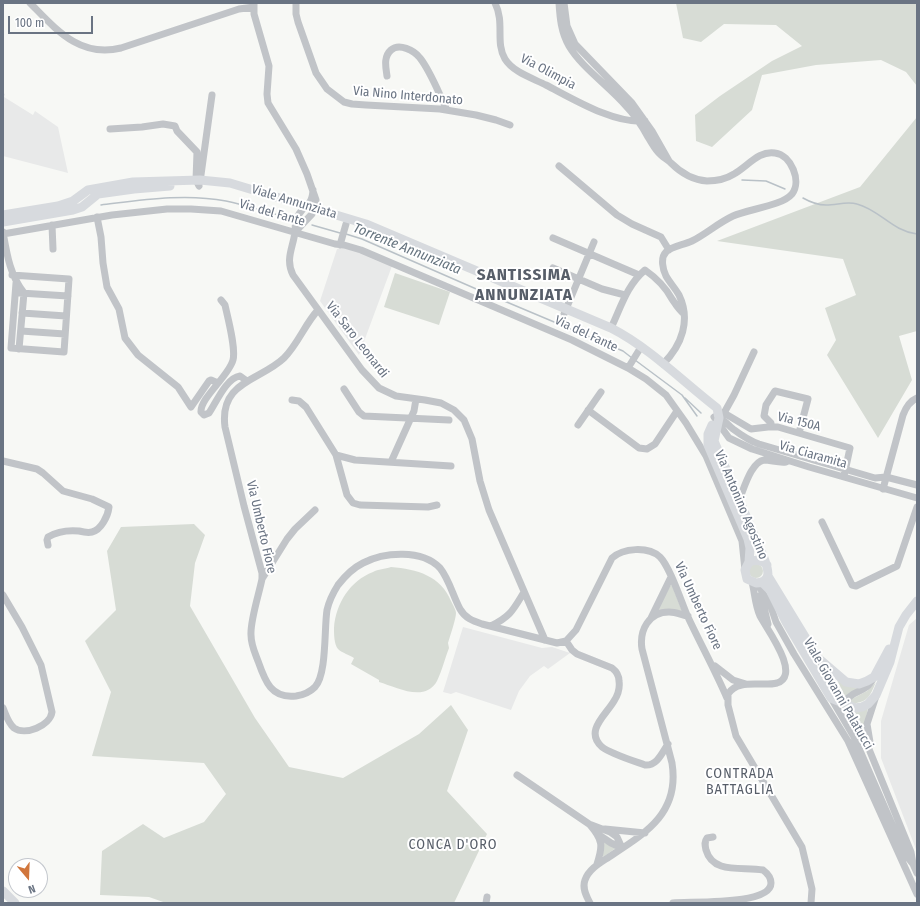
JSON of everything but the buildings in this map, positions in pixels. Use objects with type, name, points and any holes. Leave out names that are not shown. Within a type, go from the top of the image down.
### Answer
[{"type":"main road","name":"Viale Annunziata","points":[[3,222],[73,210],[82,201],[88,190],[133,182],[230,183],[309,210],[365,226],[565,311],[611,328],[622,334],[638,348]]},
{"type":"main road","name":"Viale Annunziata","points":[[3,215],[82,201]]},
{"type":"main road","name":"Viale Annunziata","points":[[309,210],[346,226],[365,226]]},
{"type":"main road","name":"Viale Annunziata","points":[[565,311],[638,348],[663,364],[707,400],[713,412],[719,416]]},
{"type":"main road","name":"Via Antonino Agostino","points":[[719,416],[714,441],[767,565]]},
{"type":"main road","name":"Via Antonino Agostino","points":[[719,416],[707,438],[708,445],[748,539],[750,548],[747,566]]},
{"type":"main road","points":[[753,560],[761,560],[767,565],[768,569],[759,584],[747,579],[747,566],[753,560]]},
{"type":"main road","name":"Viale Giovanni Palatucci","points":[[759,584],[818,658]]},
{"type":"main road","name":"Viale Giovanni Palatucci","points":[[759,584],[770,590],[786,622],[831,698]]},
{"type":"main road","points":[[818,658],[841,679],[851,683],[862,683],[874,677],[906,615],[917,601]]},
{"type":"main road","points":[[831,698],[847,706],[855,708],[868,704],[876,695],[890,662],[897,634]]},
{"type":"main road","points":[[3,891],[15,903]]},
{"type":"street","points":[[30,3],[68,39],[88,48],[103,51],[121,48],[240,6],[254,5],[256,21],[269,66],[267,94],[268,103],[296,149],[316,200],[295,232]]},
{"type":"street","name":"Via Nino Interdonato","points":[[296,3],[298,22],[316,73],[327,90],[344,102],[352,104],[447,110],[476,115],[510,125]]},
{"type":"street","name":"Via Olimpia","points":[[495,3],[500,18],[500,45],[502,52],[510,66],[587,106],[617,117],[641,121]]},
{"type":"street","points":[[559,3],[560,22],[567,42],[579,58],[595,70]]},
{"type":"street","points":[[564,3],[566,21],[572,40],[595,70],[611,86],[632,103],[641,121],[670,162],[679,171],[701,180],[714,181],[730,176],[761,155],[771,152],[780,154],[788,160],[794,171],[796,181],[794,191],[785,199],[733,216],[693,241],[666,252],[663,257],[664,269],[668,278],[679,294],[684,314],[684,325],[680,341],[663,364]]},
{"type":"street","points":[[387,76],[386,59],[389,51],[396,47],[413,51],[420,57],[447,110]]},
{"type":"street","points":[[199,183],[212,95]]},
{"type":"street","points":[[110,129],[163,124],[173,125],[197,152],[199,183]]},
{"type":"street","points":[[558,166],[617,215],[632,224],[661,237],[669,250]]},
{"type":"street","name":"Via del Fante","points":[[3,233],[97,217],[167,209],[221,211],[361,250],[572,340],[629,366],[666,395],[697,440],[706,456],[742,540],[747,566]]},
{"type":"street","name":"Via Saro Leonardi","points":[[309,210],[298,214],[289,258],[290,271],[295,280],[362,370],[374,383],[390,394],[402,398],[434,401],[448,406],[459,415],[467,425],[472,439],[480,481],[489,510],[545,640]]},
{"type":"street","points":[[97,217],[102,237],[103,263],[107,287],[119,309],[123,331],[138,355],[178,387],[191,407],[209,381],[214,380],[218,383]]},
{"type":"street","points":[[52,225],[53,249]]},
{"type":"street","points":[[340,243],[346,226]]},
{"type":"street","points":[[3,233],[12,275],[24,293],[19,349]]},
{"type":"street","points":[[553,238],[639,275]]},
{"type":"street","points":[[565,311],[594,242]]},
{"type":"street","points":[[553,268],[602,289],[625,295]]},
{"type":"street","points":[[611,328],[625,295],[639,275],[646,270],[672,298],[679,310],[684,314]]},
{"type":"street","points":[[12,275],[69,279],[64,352],[11,348],[16,283]]},
{"type":"street","points":[[16,293],[68,296]]},
{"type":"street","points":[[222,300],[225,305],[234,357],[229,370],[201,407],[202,414],[204,415],[209,413],[220,394],[234,378],[240,376],[247,381]]},
{"type":"street","name":"Via Umberto Fiore","points":[[318,310],[293,347],[283,358],[276,364],[247,381],[236,390],[229,399],[225,410],[225,422],[244,506],[261,566],[262,579],[252,626],[252,642],[267,682],[273,690],[284,696],[301,695],[312,690],[316,686],[321,673],[326,618],[332,596],[338,585],[349,573],[359,565],[371,560],[385,556],[405,555],[419,556],[429,560],[443,572],[462,613],[470,620],[557,643],[566,641],[576,630],[609,562],[616,555],[628,550],[653,552],[665,562],[688,616],[712,664],[727,698],[736,736],[802,847],[813,893],[811,903]]},
{"type":"street","points":[[22,312],[66,316]]},
{"type":"street","points":[[21,331],[65,334]]},
{"type":"street","points":[[629,366],[638,348]]},
{"type":"street","points":[[719,416],[734,395],[754,352]]},
{"type":"street","points":[[344,389],[359,412],[364,416],[449,420]]},
{"type":"street","points":[[771,427],[771,423],[764,416],[766,405],[775,391],[808,399],[799,433]]},
{"type":"street","points":[[578,425],[600,392]]},
{"type":"street","points":[[883,489],[906,408],[911,401],[917,398]]},
{"type":"street","points":[[391,462],[411,419],[416,399]]},
{"type":"street","points":[[292,400],[302,403],[336,455],[347,495],[353,503],[360,505],[428,507],[437,505]]},
{"type":"street","points":[[588,410],[639,448],[647,450],[655,444],[677,411]]},
{"type":"street","name":"Via Ciaramita","points":[[719,416],[743,436],[760,444],[845,473],[883,489],[917,498]]},
{"type":"street","name":"Via Ciaramita","points":[[719,416],[727,436],[752,449],[790,461],[845,473],[875,478],[886,477],[917,485]]},
{"type":"street","name":"Via 150A","points":[[719,416],[751,429],[778,427],[850,448],[845,473]]},
{"type":"street","points":[[714,441],[718,436],[727,436]]},
{"type":"street","points":[[697,440],[711,454]]},
{"type":"street","points":[[336,455],[355,460],[451,466]]},
{"type":"street","points":[[739,500],[756,464],[763,460],[781,463],[790,461]]},
{"type":"street","points":[[3,461],[37,469],[63,491],[109,507],[104,522],[95,531],[90,533],[71,530],[59,532],[48,537],[48,545]]},
{"type":"street","points":[[822,522],[852,585],[856,586],[897,566],[917,507]]},
{"type":"street","points":[[262,579],[294,529],[315,510]]},
{"type":"street","points":[[590,903],[585,893],[584,884],[587,876],[597,864],[645,833],[662,814],[672,793],[673,768],[641,643],[644,627],[651,618],[671,577]]},
{"type":"street","points":[[759,584],[758,600],[772,611]]},
{"type":"street","points":[[759,584],[794,654],[848,741],[917,894]]},
{"type":"street","points":[[727,698],[729,692],[734,688],[748,684],[775,683],[781,681],[786,675],[785,664],[758,610],[754,596],[759,584]]},
{"type":"street","points":[[492,626],[508,617],[524,592]]},
{"type":"street","points":[[3,595],[41,664],[52,712],[50,719],[44,724],[36,728],[20,731],[12,726],[3,708]]},
{"type":"street","points":[[764,605],[768,628]]},
{"type":"street","points":[[651,618],[667,612],[688,616]]},
{"type":"street","points":[[566,641],[572,650],[577,654],[608,665],[615,670],[619,678],[619,686],[616,697],[601,718],[596,730],[597,739],[602,747],[649,766],[656,762],[668,744]]},
{"type":"street","name":"Viale Giovanni Palatucci","points":[[818,658],[862,732],[911,852],[913,864],[917,873]]},
{"type":"street","name":"Via Umberto Fiore","points":[[712,664],[733,680],[748,684]]},
{"type":"street","points":[[846,724],[847,701],[850,695],[867,688],[874,677]]},
{"type":"street","points":[[872,754],[867,724],[876,695]]},
{"type":"street","name":"Viale Giovanni Palatucci","points":[[831,698],[854,737],[905,854],[913,864]]},
{"type":"street","points":[[517,775],[589,824],[611,843],[622,848]]},
{"type":"street","points":[[600,832],[645,833]]},
{"type":"street","points":[[597,864],[601,847],[600,832]]},
{"type":"street","points":[[673,903],[737,900],[760,894],[768,890],[770,886],[770,878],[763,870],[724,868],[712,861],[705,844],[707,838],[713,837]]},
{"type":"shaded area","points":[[676,3],[917,3],[917,86],[906,72],[881,60],[816,65],[762,75],[752,110],[712,147],[696,141],[695,115],[720,96],[772,61],[802,46],[776,25],[724,24],[701,42],[683,38]]},
{"type":"shaded area","points":[[3,93],[5,94],[4,97],[33,115],[35,111],[58,127],[68,173],[3,156]]},
{"type":"shaded area","points":[[917,117],[917,331],[899,336],[912,380],[878,438],[827,355],[836,340],[825,308],[856,295],[843,259],[717,241],[860,187]]},
{"type":"shaded area","points":[[343,247],[392,266],[359,355],[320,301],[337,249]]},
{"type":"shaded area","points":[[395,273],[450,292],[439,325],[384,307]]},
{"type":"shaded area","points":[[194,524],[205,535],[195,563],[190,606],[255,718],[289,767],[343,778],[419,734],[451,705],[468,730],[447,791],[487,834],[454,903],[166,903],[149,897],[100,895],[102,851],[143,824],[164,838],[204,822],[226,794],[204,763],[92,756],[111,692],[85,641],[116,610],[107,551],[121,527]]},
{"type":"shaded area","points":[[756,564],[761,566],[763,571],[761,576],[756,578],[751,576],[749,571],[751,566]]},
{"type":"shaded area","points":[[391,567],[427,575],[441,585],[447,592],[456,610],[448,643],[449,648],[437,681],[432,688],[425,691],[410,692],[379,682],[379,680],[351,664],[354,658],[338,649],[334,639],[335,619],[341,602],[351,587],[357,581],[377,570]]},
{"type":"shaded area","points":[[672,585],[682,611],[657,611],[670,586]]},
{"type":"shaded area","points":[[917,618],[917,852],[881,758],[881,721],[909,625]]},
{"type":"shaded area","points":[[463,627],[542,648],[552,647],[570,653],[548,669],[544,666],[530,676],[519,691],[511,710],[456,692],[451,694],[443,692]]},
{"type":"shaded area","points":[[837,680],[860,687],[845,696]]},
{"type":"shaded area","points":[[876,682],[872,692],[867,698],[861,702],[850,704],[850,700],[867,691]]},
{"type":"shaded area","points":[[868,708],[864,728],[855,712]]},
{"type":"shaded area","points":[[603,842],[616,848],[603,857]]},
{"type":"waterway","points":[[742,180],[766,181],[785,189]]},
{"type":"waterway","name":"Torrente Annunziata","points":[[101,205],[179,197],[226,201],[282,216]]},
{"type":"waterway","points":[[803,198],[823,205],[849,203],[857,204],[873,211],[900,229],[917,234]]},
{"type":"waterway","name":"Torrente Annunziata","points":[[312,225],[340,233]]},
{"type":"waterway","name":"Torrente Annunziata","points":[[346,234],[362,239],[623,351],[632,358]]},
{"type":"waterway","name":"Torrente Annunziata","points":[[635,360],[682,395],[697,416]]},
{"type":"waterway","name":"Torrente Annunziata","points":[[685,398],[701,413]]},
{"type":"district","name":"SANTISSIMA ANNUNZIATA","points":[[524,285]]},
{"type":"district","name":"CONTRADA BATTAGLIA","points":[[740,782]]},
{"type":"district","name":"CONCA D'ORO","points":[[453,845]]}]
